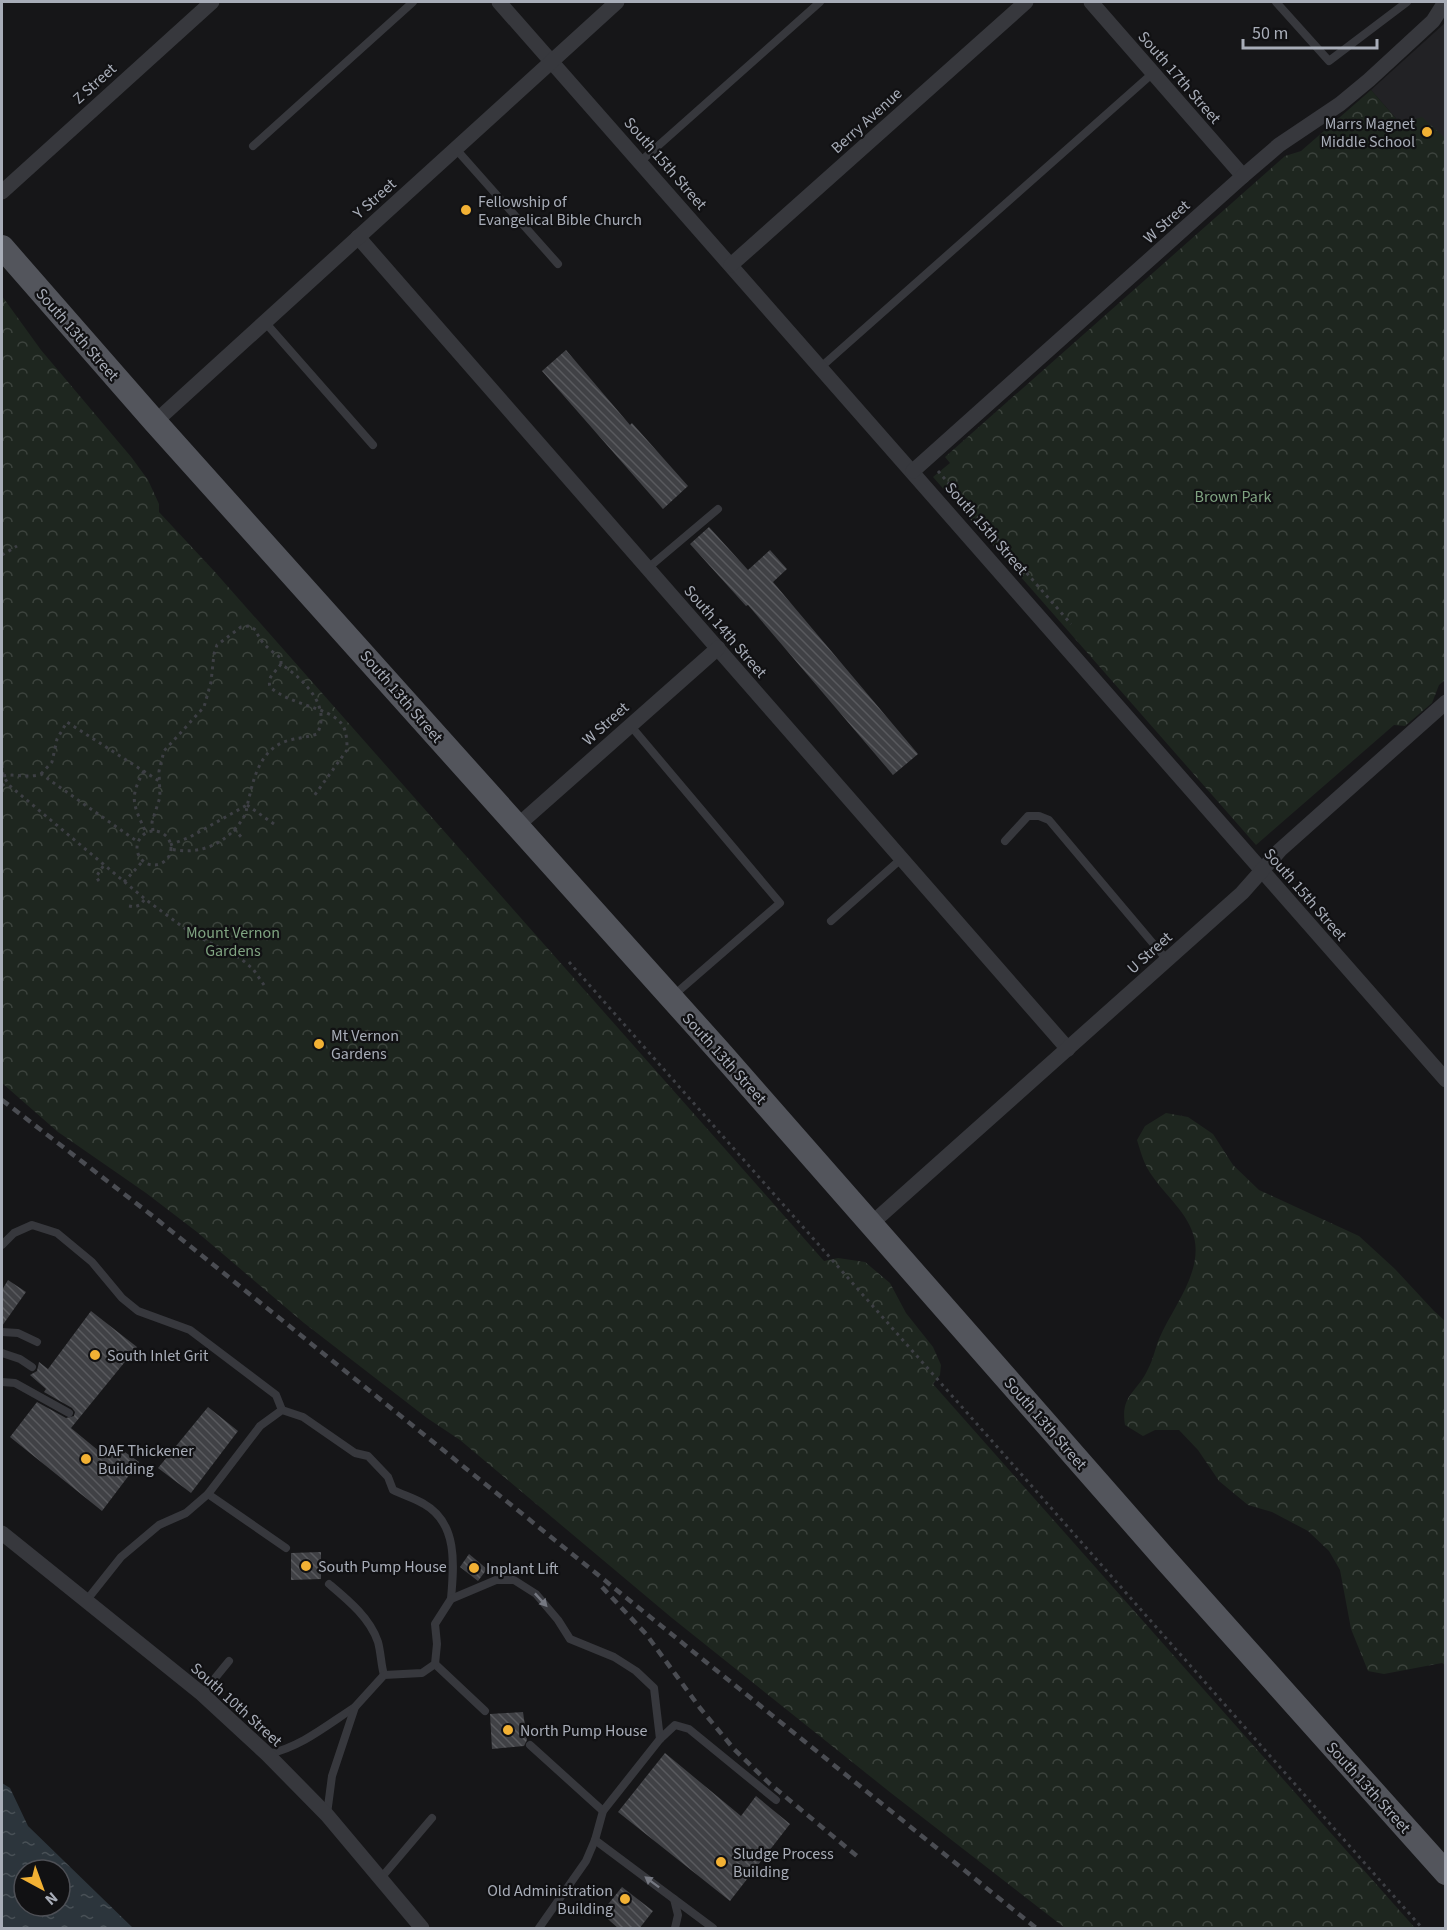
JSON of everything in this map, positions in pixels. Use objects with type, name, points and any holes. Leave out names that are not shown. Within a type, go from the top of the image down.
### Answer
[{"type":"main road","name":"South 13th Street","points":[[2,247],[155,422],[344,630],[872,1224],[1165,1559],[1446,1873]]},
{"type":"street","name":"Z Street","points":[[2,192],[212,2]]},
{"type":"street","name":"South 15th Street","points":[[499,2],[1446,1080]]},
{"type":"street","name":"Y Street","points":[[155,422],[617,2]]},
{"type":"street","name":"Berry Avenue","points":[[731,265],[1026,2]]},
{"type":"street","name":"South 17th Street","points":[[1091,2],[1243,176]]},
{"type":"street","name":"W Street","points":[[913,471],[1279,145],[1340,104],[1369,80],[1433,21],[1444,2]]},
{"type":"street","name":"South 14th Street","points":[[357,237],[1068,1049]]},
{"type":"street","name":"W Street","points":[[517,826],[717,648]]},
{"type":"street","name":"U Street","points":[[872,1224],[1242,893],[1280,850],[1446,702]]},
{"type":"street","name":"South 10th Street","points":[[2,1533],[202,1694],[267,1754],[327,1815],[422,1929]]},
{"type":"lane","points":[[253,146],[413,2]]},
{"type":"lane","points":[[641,161],[820,2]]},
{"type":"lane","points":[[1276,2],[1329,61],[1407,2]]},
{"type":"lane","points":[[821,367],[1153,73]]},
{"type":"lane","points":[[456,148],[558,264]]},
{"type":"lane","points":[[264,321],[373,445]]},
{"type":"lane","points":[[648,568],[718,509]]},
{"type":"lane","points":[[630,725],[780,903],[671,998]]},
{"type":"lane","points":[[1005,841],[1028,816],[1039,816],[1049,820],[1167,960]]},
{"type":"lane","points":[[831,921],[902,859]]},
{"type":"lane","points":[[2,1245],[14,1233],[32,1225],[57,1233],[92,1262],[122,1298],[138,1311],[190,1330],[276,1395],[282,1410],[303,1417],[355,1453],[368,1456],[388,1477],[393,1491],[426,1505],[441,1520],[452,1540],[452,1599]]},
{"type":"lane","points":[[2,1332],[18,1334],[37,1342]]},
{"type":"lane","points":[[2,1353],[20,1359],[32,1367]]},
{"type":"lane","points":[[2,1382],[15,1383],[69,1413]]},
{"type":"lane","points":[[85,1601],[121,1557],[159,1525],[186,1513],[208,1494],[260,1426],[282,1410]]},
{"type":"lane","points":[[208,1494],[286,1548]]},
{"type":"lane","points":[[267,1754],[299,1744],[355,1707],[384,1676],[422,1673],[435,1664],[437,1644],[435,1623],[452,1599],[496,1580],[514,1580],[536,1594],[558,1620],[570,1640],[614,1657],[636,1671],[654,1688],[660,1739]]},
{"type":"lane","points":[[329,1584],[348,1600],[368,1623],[378,1643],[384,1676]]},
{"type":"lane","points":[[202,1694],[229,1661]]},
{"type":"lane","points":[[435,1664],[485,1711]]},
{"type":"lane","points":[[327,1815],[332,1776],[355,1707]]},
{"type":"lane","points":[[539,1929],[586,1861],[603,1811],[660,1739],[675,1725],[689,1729],[776,1800]]},
{"type":"lane","points":[[530,1745],[603,1811]]},
{"type":"lane","points":[[381,1878],[432,1818]]},
{"type":"lane","points":[[595,1840],[713,1929]]},
{"type":"lane","points":[[674,1899],[678,1915],[675,1929]]},
{"type":"path","points":[[927,459],[1071,624]]},
{"type":"path","points":[[2,555],[16,546]]},
{"type":"path","points":[[153,831],[152,822],[159,797],[159,771],[164,751],[204,707],[217,645],[241,627],[249,626],[256,630],[258,638],[281,658],[280,664],[271,674],[270,687],[291,701],[321,711],[341,723],[347,750],[314,796]]},
{"type":"path","points":[[170,847],[186,851],[206,849],[222,840],[246,813],[257,769],[264,757],[280,743],[289,739],[317,734],[322,720],[318,702],[300,680],[280,664]]},
{"type":"path","points":[[2,776],[16,774],[31,778],[41,774],[52,762],[57,739],[67,722],[160,782]]},
{"type":"path","points":[[2,765],[2,776],[6,782],[124,882],[200,938],[240,958],[254,969],[264,985]]},
{"type":"path","points":[[144,771],[134,789],[134,798],[146,833]]},
{"type":"path","points":[[41,774],[138,842]]},
{"type":"path","points":[[2,786],[6,782]]},
{"type":"path","points":[[247,805],[274,824]]},
{"type":"path","points":[[170,847],[247,805]]},
{"type":"path","points":[[234,829],[242,838]]},
{"type":"path","points":[[153,831],[163,833],[168,838],[170,847],[167,858],[162,862],[150,864],[143,861],[137,850],[138,842],[146,833],[153,831]]},
{"type":"path","points":[[124,882],[143,861]]},
{"type":"path","points":[[99,881],[96,877],[104,865]]},
{"type":"path","points":[[129,906],[140,905],[145,899]]},
{"type":"path","points":[[569,962],[1422,1929]]},
{"type":"shaded area","name":"Marrs Magnet Middle School","points":[[1445,23],[1445,174],[1371,90]]},
{"type":"green space","name":"Brown Park","points":[[1371,90],[1400,123],[1422,117],[1445,138],[1445,680],[1439,685],[1432,703],[1405,726],[1394,725],[1256,845],[933,477],[950,463],[945,457],[1285,156],[1301,151]]},
{"type":"green space","name":"Mount Vernon Gardens","points":[[2,296],[41,350],[148,480],[159,504],[159,512],[215,572],[824,1261],[838,1258],[865,1262],[890,1283],[906,1313],[933,1347],[941,1365],[940,1375],[933,1384],[1415,1928],[1065,1928],[672,1618],[460,1440],[427,1418],[304,1323],[197,1232],[146,1193],[58,1132],[2,1083]]},
{"type":"green space","points":[[1166,1113],[1188,1117],[1213,1134],[1233,1165],[1259,1190],[1359,1236],[1395,1269],[1445,1321],[1445,1665],[1442,1663],[1384,1674],[1368,1671],[1351,1629],[1340,1570],[1329,1551],[1308,1531],[1272,1512],[1248,1505],[1219,1481],[1198,1450],[1179,1430],[1155,1430],[1143,1436],[1125,1425],[1127,1400],[1150,1366],[1159,1339],[1185,1290],[1196,1250],[1194,1237],[1187,1220],[1150,1172],[1137,1140],[1145,1126]]},
{"type":"water","points":[[2,1783],[10,1788],[28,1826],[61,1858],[12,1858],[12,1918],[72,1918],[72,1869],[133,1928],[2,1928]]},
{"type":"building","points":[[566,350],[630,425],[632,423],[688,486],[663,509],[542,371]]},
{"type":"building","points":[[709,527],[748,570],[770,550],[787,569],[773,582],[918,754],[893,775],[748,605],[746,606],[690,544]]},
{"type":"building","points":[[8,1280],[26,1292],[2,1326],[2,1290]]},
{"type":"building","points":[[91,1311],[137,1347],[71,1428],[105,1456],[115,1445],[139,1462],[102,1511],[10,1437],[37,1402],[66,1418],[74,1416],[75,1412],[72,1408],[44,1392],[46,1389],[30,1375],[37,1371],[39,1362],[48,1369]]},
{"type":"building","points":[[208,1407],[238,1431],[191,1493],[158,1468]]},
{"type":"building","name":"South Pump House","points":[[321,1552],[321,1579],[291,1580],[291,1553]]},
{"type":"building","name":"Inplant Lift","points":[[469,1554],[487,1569],[478,1581],[460,1567]]},
{"type":"building","name":"North Pump House","points":[[523,1712],[527,1740],[524,1746],[492,1749],[490,1714]]},
{"type":"building","name":"Sludge Process Building","points":[[665,1753],[741,1816],[756,1796],[790,1824],[730,1901],[618,1812]]},
{"type":"building","name":"Old Administration Building","points":[[622,1887],[653,1911],[639,1929],[619,1929],[601,1913]]},
{"type":"railway","points":[[2,1100],[154,1217],[1036,1928]]},
{"type":"railway","points":[[602,1587],[646,1634],[700,1708],[734,1749],[770,1784],[858,1857]]},
{"type":"place","name":"Marrs Magnet Middle School","points":[[1427,132]]},
{"type":"place","name":"Fellowship of Evangelical Bible Church","points":[[466,210]]},
{"type":"place","name":"Mt Vernon Gardens","points":[[319,1044]]},
{"type":"place","name":"South Inlet Grit","points":[[95,1355]]},
{"type":"place","name":"DAF Thickener Building","points":[[86,1459]]},
{"type":"place","name":"South Pump House","points":[[306,1566]]},
{"type":"place","name":"Inplant Lift","points":[[474,1568]]},
{"type":"place","name":"North Pump House","points":[[508,1730]]},
{"type":"place","name":"Sludge Process Building","points":[[721,1862]]},
{"type":"place","name":"Old Administration Building","points":[[625,1899]]}]
